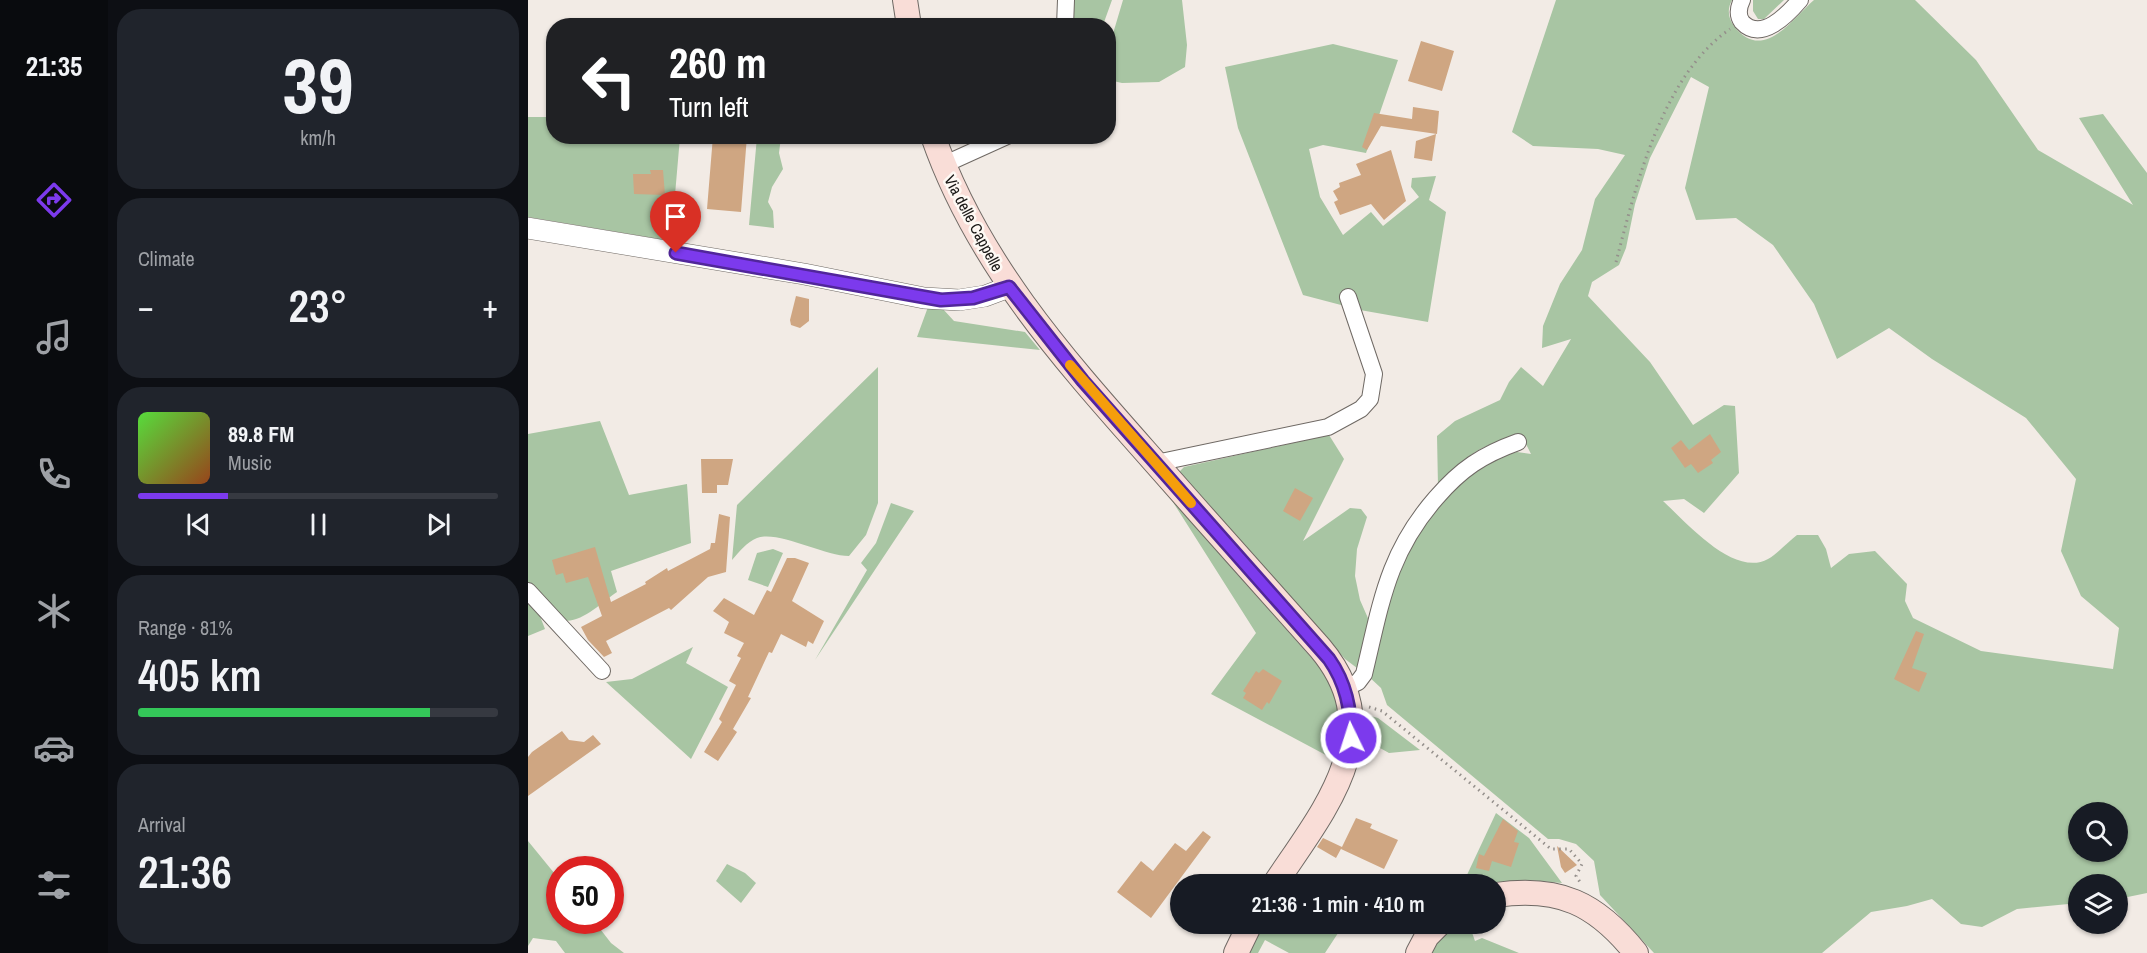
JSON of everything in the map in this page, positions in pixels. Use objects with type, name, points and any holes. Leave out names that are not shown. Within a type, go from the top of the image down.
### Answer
[{"type":"main road","points":[[905,0],[908,18]]},
{"type":"main road","name":"Via delle Cappelle","points":[[936,144],[968,220],[1009,287],[1058,351],[1351,685],[1351,724],[1347,762],[1330,800],[1281,874]]},
{"type":"main road","points":[[1506,894],[1536,892],[1572,899],[1605,919],[1636,953]]},
{"type":"main road","points":[[1236,953],[1245,934]]},
{"type":"main road","points":[[1418,953],[1429,934]]},
{"type":"street","points":[[1065,18],[1066,0]]},
{"type":"street","points":[[1742,0],[1738,9],[1741,21],[1750,28],[1764,29],[1777,21],[1800,0]]},
{"type":"street","points":[[943,165],[989,144]]},
{"type":"street","points":[[528,228],[804,274],[924,298],[959,300],[985,296],[1009,287]]},
{"type":"street","points":[[1156,463],[1328,427],[1360,409],[1370,399],[1374,374],[1348,297]]},
{"type":"street","points":[[1351,685],[1364,674],[1386,586],[1400,548],[1411,529],[1454,478],[1475,460],[1518,442]]},
{"type":"street","points":[[528,591],[602,670]]},
{"type":"path","points":[[1616,262],[1647,154],[1678,88],[1698,58],[1715,39],[1741,21]]},
{"type":"path","points":[[1351,685],[1364,690],[1361,698],[1368,707],[1382,711],[1551,849],[1569,849],[1582,864],[1576,876],[1588,893]]},
{"type":"green space","points":[[1074,0],[1112,0],[1106,18],[1073,18]]},
{"type":"green space","points":[[1123,0],[1182,0],[1187,45],[1185,67],[1159,82],[1116,82],[1116,24]]},
{"type":"green space","points":[[1556,0],[1732,0],[1729,17],[1732,23],[1745,37],[1756,40],[1767,39],[1777,34],[1814,0],[1915,0],[1976,60],[2038,150],[2133,205],[2079,118],[2103,114],[2147,173],[2147,893],[2128,897],[2128,874],[2068,874],[2068,904],[2017,909],[1982,927],[1961,924],[1932,899],[1871,912],[1822,953],[1654,953],[1600,895],[1594,861],[1576,844],[1559,839],[1548,839],[1387,705],[1381,688],[1367,675],[1405,548],[1467,472],[1500,455],[1517,452],[1531,454],[1522,436],[1496,442],[1465,459],[1438,486],[1437,436],[1455,421],[1500,400],[1509,382],[1521,367],[1543,386],[1571,339],[1542,348],[1543,326],[1560,284],[1582,250],[1595,199],[1625,155],[1598,149],[1533,146],[1512,132]],"holes":[[[1691,77],[1709,87],[1685,188],[1696,220],[1736,218],[1773,245],[1814,304],[1837,359],[1889,328],[1932,359],[2026,418],[2076,479],[2061,551],[2081,596],[2119,628],[2113,669],[1981,651],[1913,618],[1905,601],[1907,584],[1875,551],[1849,554],[1831,568],[1826,549],[1818,535],[1797,535],[1768,559],[1755,563],[1740,561],[1711,545],[1663,501],[1684,499],[1704,513],[1739,473],[1735,406],[1724,405],[1693,425],[1650,362],[1588,296],[1592,282],[1619,265],[1626,248],[1635,204],[1650,158]]]},
{"type":"green space","points":[[1753,0],[1784,0],[1764,19],[1758,19],[1753,11]]},
{"type":"green space","points":[[1333,44],[1398,60],[1366,153],[1323,145],[1309,149],[1320,197],[1343,235],[1371,212],[1383,226],[1419,197],[1411,187],[1412,178],[1436,176],[1429,200],[1446,212],[1428,322],[1360,310],[1303,295],[1238,128],[1225,67]]},
{"type":"green space","points":[[528,117],[546,117],[546,144],[679,144],[671,241],[528,217]]},
{"type":"green space","points":[[756,144],[780,144],[779,153],[783,169],[772,187],[768,202],[773,211],[774,228],[749,225]]},
{"type":"green space","points":[[928,307],[942,308],[954,321],[1025,332],[1040,350],[917,337]]},
{"type":"green space","points":[[878,367],[878,503],[866,535],[849,556],[766,536],[750,542],[732,560],[737,505]]},
{"type":"green space","points":[[600,421],[629,495],[687,484],[691,543],[611,571],[617,592],[583,616],[569,621],[562,620],[528,584],[528,434]]},
{"type":"green space","points":[[1329,435],[1344,459],[1303,541],[1350,508],[1361,509],[1367,517],[1357,549],[1355,576],[1360,600],[1371,625],[1361,671],[1345,659],[1179,472],[1184,467]]},
{"type":"green space","points":[[1171,499],[1331,680],[1341,712],[1337,761],[1211,694],[1256,633]]},
{"type":"green space","points":[[891,503],[914,511],[815,660],[867,570],[861,563],[876,543]]},
{"type":"green space","points":[[773,549],[783,553],[768,587],[748,580],[757,553]]},
{"type":"green space","points":[[528,598],[536,606],[545,629],[528,636]]},
{"type":"green space","points":[[693,647],[686,663],[728,687],[691,759],[606,682],[632,679]]},
{"type":"green space","points":[[1360,713],[1378,718],[1420,750],[1389,753],[1362,738]]},
{"type":"green space","points":[[1496,813],[1529,838],[1562,883],[1528,880],[1506,882],[1506,874],[1467,874]]},
{"type":"green space","points":[[528,841],[546,863],[546,934],[604,934],[624,953],[565,953],[556,941],[533,938],[528,946]]},
{"type":"green space","points":[[727,864],[745,873],[756,883],[741,903],[716,881]]},
{"type":"green space","points":[[1254,934],[1337,934],[1325,953],[1289,953],[1265,940],[1258,953],[1245,953]]},
{"type":"green space","points":[[1442,934],[1473,934],[1475,941],[1482,938],[1519,953],[1427,953]]},
{"type":"building","points":[[1421,41],[1454,51],[1442,91],[1408,81]]},
{"type":"building","points":[[1413,107],[1439,111],[1437,134],[1381,126],[1367,150],[1362,147],[1374,113],[1412,119]]},
{"type":"building","points":[[1436,134],[1432,161],[1414,158],[1416,141]]},
{"type":"building","points":[[712,144],[746,144],[741,212],[707,209]]},
{"type":"building","points":[[1391,150],[1406,201],[1384,220],[1371,204],[1340,215],[1334,202],[1338,200],[1333,191],[1340,187],[1339,183],[1361,175],[1356,164]]},
{"type":"building","points":[[650,170],[663,170],[665,195],[634,194],[633,174],[651,174]]},
{"type":"building","points":[[796,296],[809,299],[809,321],[800,328],[791,325],[790,320]]},
{"type":"building","points":[[1710,434],[1721,452],[1711,460],[1713,463],[1698,473],[1691,464],[1685,468],[1671,448],[1681,440],[1689,450]]},
{"type":"building","points":[[701,459],[733,459],[728,485],[717,485],[717,493],[702,493]]},
{"type":"building","points":[[1295,488],[1313,498],[1300,521],[1283,511]]},
{"type":"building","points":[[719,514],[730,517],[726,572],[708,577],[671,610],[669,608],[606,641],[612,653],[604,657],[588,640],[581,627],[602,616],[588,577],[566,583],[563,573],[556,575],[552,560],[595,547],[611,602],[646,584],[645,582],[667,568],[668,571],[710,549],[711,543],[715,543]]},
{"type":"building","points":[[787,558],[809,563],[792,601],[824,621],[813,644],[808,641],[806,647],[781,634],[772,653],[769,652],[748,697],[751,698],[733,729],[737,732],[718,761],[704,752],[722,722],[719,719],[736,685],[729,681],[741,658],[737,656],[744,643],[724,633],[729,622],[713,611],[724,598],[754,615],[767,590],[771,592]]},
{"type":"building","points":[[1916,631],[1924,634],[1912,668],[1927,673],[1919,692],[1894,679]]},
{"type":"building","points":[[1263,669],[1282,681],[1269,704],[1267,702],[1262,710],[1243,698],[1246,693],[1243,691],[1256,671],[1259,673]]},
{"type":"building","points":[[562,731],[569,740],[584,742],[593,735],[601,744],[528,796],[528,757]]},
{"type":"building","points":[[1356,818],[1372,824],[1370,828],[1398,840],[1384,869],[1341,849]]},
{"type":"building","points":[[1503,819],[1518,831],[1514,842],[1519,843],[1511,867],[1492,861],[1489,871],[1476,868],[1479,854],[1484,856]]},
{"type":"building","points":[[1203,831],[1211,837],[1184,874],[1170,874],[1170,892],[1151,918],[1117,892],[1141,861],[1153,871],[1175,843],[1186,851]]},
{"type":"building","points":[[1323,838],[1342,847],[1336,858],[1317,847]]},
{"type":"building","points":[[1557,846],[1577,865],[1565,873],[1561,867]]},
{"type":"slow traffic","points":[[1070,365],[1191,503]]},
{"type":"route","points":[[676,253],[941,300],[985,296],[1009,287],[1035,323],[1083,381],[1329,659],[1337,670],[1347,697],[1351,738]]}]
